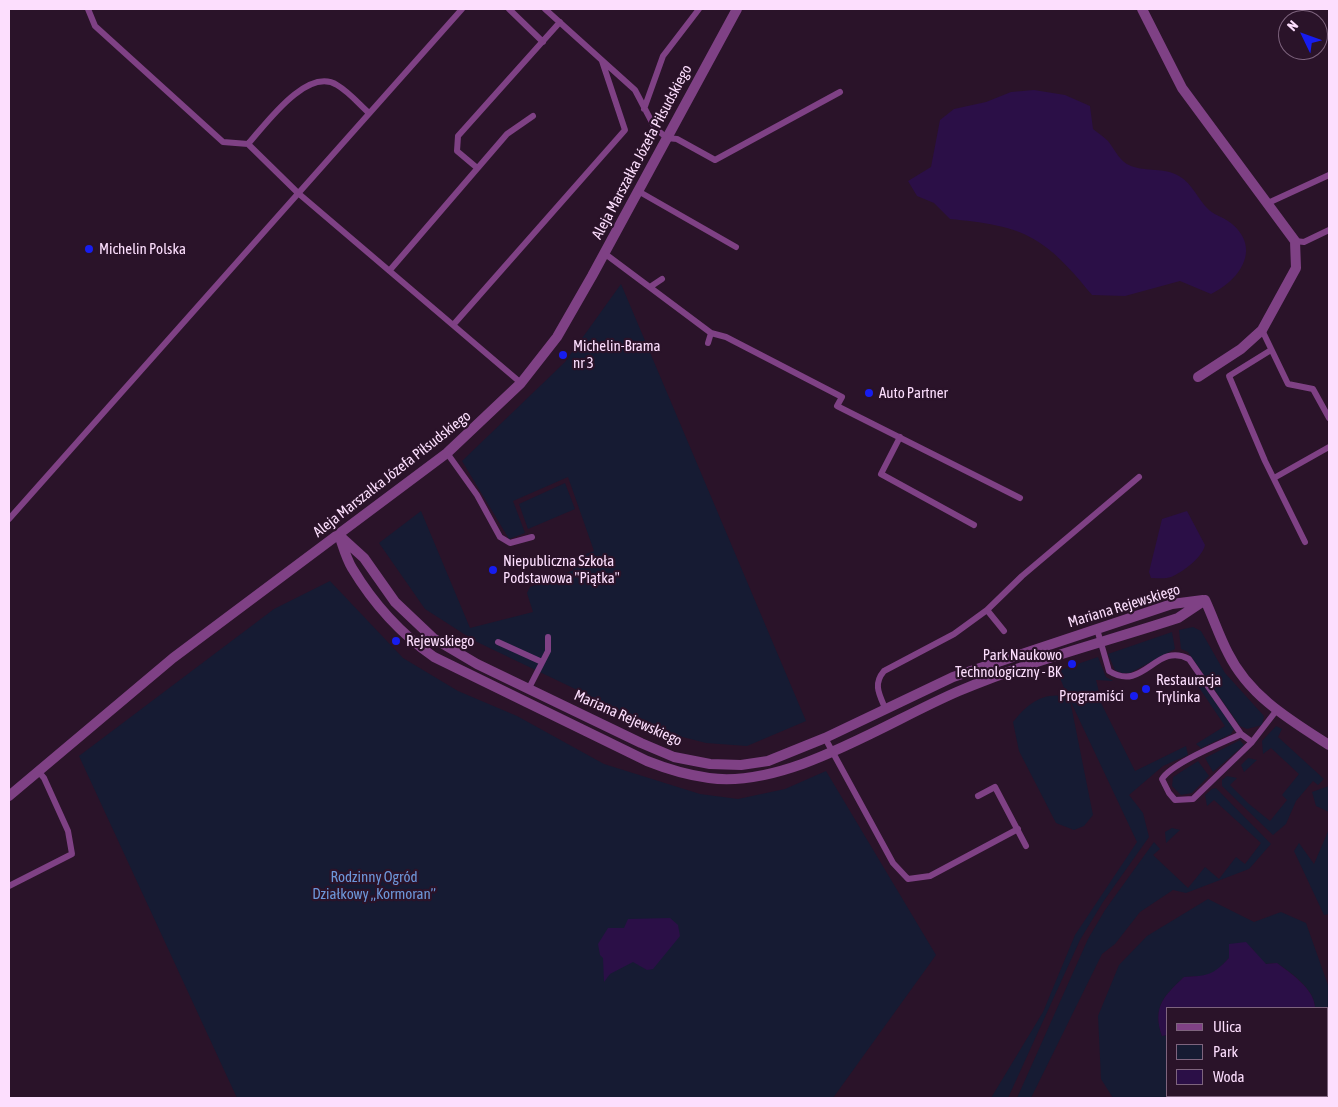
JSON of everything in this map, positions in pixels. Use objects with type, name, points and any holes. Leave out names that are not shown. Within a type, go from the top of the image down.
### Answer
[{"type":"street","name":"Aleja Marszałka Józefa Piłsudskiego","points":[[9,796],[173,658],[447,453],[521,383],[557,337],[737,9]]},
{"type":"street","points":[[1142,9],[1182,88],[1294,241],[1296,268],[1262,330],[1241,349],[1198,377]]},
{"type":"street","name":"Mariana Rejewskiego","points":[[339,535],[364,558],[395,602],[433,638],[641,744],[674,757],[710,764],[741,765],[768,761],[825,738],[953,677],[1172,604],[1205,600]]},
{"type":"street","name":"Mariana Rejewskiego","points":[[339,535],[351,567],[386,614],[416,644],[460,670],[647,762],[672,771],[709,778],[737,779],[786,771],[960,691],[1178,618],[1205,600]]},
{"type":"street","points":[[1205,600],[1228,654],[1248,684],[1276,711],[1329,745]]},
{"type":"lane","points":[[88,9],[95,26],[223,142],[248,144],[298,193],[521,383]]},
{"type":"lane","points":[[9,520],[462,9]]},
{"type":"lane","points":[[509,9],[543,42]]},
{"type":"lane","points":[[545,9],[635,90],[654,128],[667,138],[676,140],[714,160],[840,92]]},
{"type":"lane","points":[[644,109],[663,56],[699,9]]},
{"type":"lane","points":[[476,168],[457,150],[458,136],[560,22]]},
{"type":"lane","points":[[454,324],[625,130],[601,59]]},
{"type":"lane","points":[[248,144],[292,95],[314,82],[336,84],[369,113]]},
{"type":"lane","points":[[390,270],[507,134],[533,116]]},
{"type":"lane","points":[[1268,203],[1329,174]]},
{"type":"lane","points":[[638,191],[736,247]]},
{"type":"lane","points":[[1294,241],[1304,242],[1329,230]]},
{"type":"lane","points":[[604,253],[711,333],[726,337],[842,397],[837,406],[1020,498]]},
{"type":"lane","points":[[650,288],[662,280]]},
{"type":"lane","points":[[1262,330],[1288,384],[1314,388],[1329,418]]},
{"type":"lane","points":[[708,343],[711,333]]},
{"type":"lane","points":[[1271,350],[1229,376],[1274,478],[1305,542]]},
{"type":"lane","points":[[900,437],[881,474],[974,525]]},
{"type":"lane","points":[[1274,478],[1329,448]]},
{"type":"lane","points":[[447,453],[476,495],[500,537],[510,543],[532,536]]},
{"type":"lane","points":[[885,708],[877,689],[877,679],[884,671],[946,639],[987,610],[1022,576],[1139,477]]},
{"type":"lane","points":[[987,610],[1004,631]]},
{"type":"lane","points":[[1097,629],[1110,671],[1120,677],[1130,678],[1171,655],[1179,654],[1189,659],[1241,734],[1252,742]]},
{"type":"lane","points":[[529,688],[548,651],[548,636]]},
{"type":"lane","points":[[498,642],[542,662]]},
{"type":"lane","points":[[1241,734],[1167,772],[1162,779],[1175,800],[1193,799],[1252,742],[1276,711]]},
{"type":"lane","points":[[825,738],[892,863],[908,879],[930,876],[1018,829]]},
{"type":"lane","points":[[9,886],[72,854],[68,831],[44,778],[38,771]]},
{"type":"lane","points":[[978,796],[995,787],[1026,846]]},
{"type":"green space","points":[[621,284],[806,721],[747,746],[706,743],[667,733],[475,641],[425,609],[379,543],[421,511],[470,628],[533,612],[527,593],[530,587],[574,570],[571,560],[594,551],[568,477],[513,501],[525,533],[509,539],[462,461],[565,362]]},
{"type":"green space","points":[[565,483],[575,509],[528,529],[519,504]]},
{"type":"green space","name":"Rodzinny Ogród Działkowy „Kormoran”","points":[[330,581],[403,658],[458,691],[517,716],[604,764],[700,794],[738,799],[785,789],[826,771],[936,955],[833,1098],[237,1098],[79,756],[274,609]]},
{"type":"green space","points":[[1193,627],[1201,631],[1225,673],[1264,716],[1262,725],[1247,729],[1240,726],[1188,652],[1181,649],[1179,630]]},
{"type":"green space","points":[[1172,632],[1175,649],[1130,673],[1122,673],[1115,670],[1108,654]]},
{"type":"green space","points":[[1098,657],[1106,677],[1113,681],[1096,680],[1099,692],[1097,695],[1135,771],[1186,746],[1188,755],[1163,766],[1129,795],[1143,813],[1149,837],[1103,902],[1080,940],[1008,1098],[991,1098],[1043,1012],[1075,935],[1137,842],[1070,700],[1093,815],[1084,826],[1074,830],[1056,823],[1019,751],[1013,722],[1037,700],[1051,696],[1068,697],[1057,671]]},
{"type":"green space","points":[[1196,674],[1234,729],[1231,734],[1201,748],[1196,744],[1225,726],[1192,677]]},
{"type":"green space","points":[[1276,726],[1282,729],[1278,737],[1324,779],[1318,785],[1313,781],[1296,801],[1286,824],[1273,835],[1222,786],[1222,780],[1227,776],[1237,778],[1230,785],[1270,821],[1287,800],[1282,795],[1299,774],[1271,748],[1263,754],[1262,741]]},
{"type":"green space","points":[[1240,740],[1244,745],[1213,772],[1205,758]]},
{"type":"green space","points":[[1248,758],[1257,760],[1244,772],[1241,765]]},
{"type":"green space","points":[[1198,761],[1209,776],[1192,793],[1181,795],[1172,786],[1173,777]]},
{"type":"green space","points":[[1329,786],[1329,812],[1316,806],[1312,792]]},
{"type":"green space","points":[[1216,788],[1271,844],[1249,869],[1186,893],[1173,890],[1140,912],[1115,944],[1102,954],[1031,1098],[1017,1098],[1088,939],[1105,910],[1154,842],[1160,849],[1153,855],[1188,888],[1205,867],[1219,879],[1236,857],[1245,864],[1261,843],[1214,800],[1207,806],[1205,795]]},
{"type":"green space","points":[[1172,828],[1180,830],[1166,843],[1165,832]]},
{"type":"green space","points":[[1329,829],[1329,914],[1324,915],[1294,851],[1299,843],[1314,864]]},
{"type":"green space","points":[[1208,899],[1254,922],[1281,912],[1306,923],[1329,988],[1329,1098],[1113,1098],[1101,1079],[1098,1016],[1119,965],[1147,936]]},
{"type":"water","points":[[1034,90],[1065,95],[1090,106],[1093,129],[1108,141],[1123,161],[1131,166],[1167,171],[1184,179],[1209,210],[1227,220],[1241,234],[1246,254],[1238,273],[1211,294],[1180,281],[1125,296],[1092,295],[1061,260],[1030,237],[996,225],[950,219],[934,203],[917,196],[908,181],[931,167],[940,120],[954,109],[986,102],[1011,92]]},
{"type":"water","points":[[1187,511],[1205,545],[1203,550],[1191,564],[1176,575],[1167,578],[1151,578],[1149,572],[1162,519]]},
{"type":"water","points":[[670,918],[678,925],[680,936],[653,969],[647,970],[633,962],[610,974],[604,982],[603,958],[600,955],[598,944],[608,928],[624,928],[628,919]]},
{"type":"water","points":[[1246,942],[1266,964],[1277,963],[1301,982],[1311,994],[1315,1007],[1166,1007],[1166,1035],[1162,1036],[1158,1017],[1159,1010],[1166,996],[1184,977],[1210,974],[1219,968],[1229,958],[1229,944]]},
{"type":"place","name":"Michelin Polska","points":[[89,249]]},
{"type":"place","name":"Michelin-Brama nr 3","points":[[563,355]]},
{"type":"place","name":"Auto Partner","points":[[869,393]]},
{"type":"place","name":"Niepubliczna Szkoła Podstawowa \"Piątka\"","points":[[493,570]]},
{"type":"place","name":"Rejewskiego","points":[[396,641]]},
{"type":"place","name":"Park Naukowo Technologiczny - BK","points":[[1072,664]]},
{"type":"place","name":"Restauracja Trylinka","points":[[1146,689]]},
{"type":"place","name":"Programiści","points":[[1134,696]]}]
